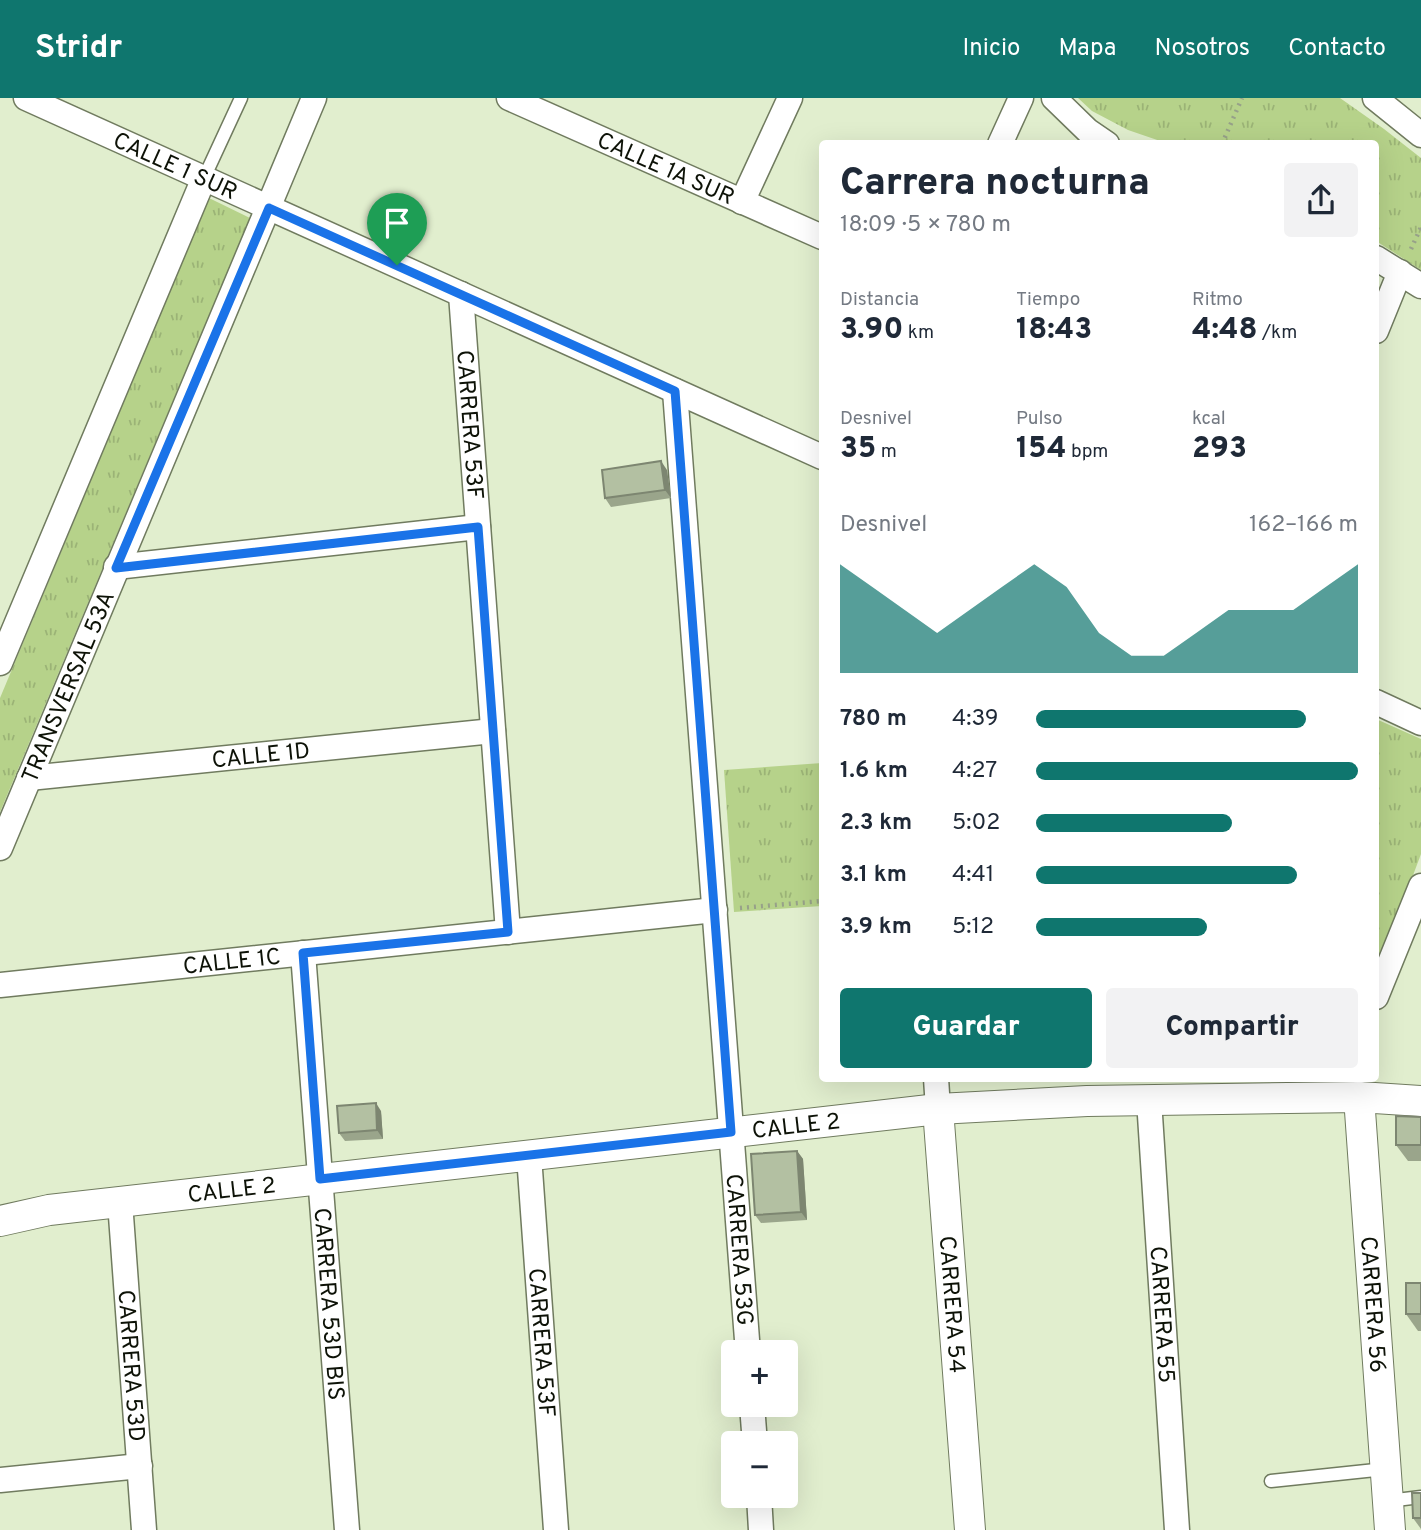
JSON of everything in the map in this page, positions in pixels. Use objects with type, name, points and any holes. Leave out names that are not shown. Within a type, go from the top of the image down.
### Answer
[{"type":"street","name":"CALLE 1 SUR","points":[[26,98],[819,456]]},
{"type":"street","name":"TRANSVERSAL 53A","points":[[0,848],[314,98]]},
{"type":"street","name":"CALLE 1A SUR","points":[[509,98],[819,236]]},
{"type":"street","points":[[742,202],[790,98]]},
{"type":"street","points":[[1002,140],[1021,98]]},
{"type":"street","points":[[1054,98],[1101,140]]},
{"type":"street","points":[[1375,98],[1421,135]]},
{"type":"street","points":[[0,663],[204,178]]},
{"type":"street","points":[[1379,260],[1421,286]]},
{"type":"street","points":[[1379,324],[1400,272]]},
{"type":"street","name":"CARRERA 53F","points":[[461,294],[508,932]]},
{"type":"street","name":"CARRERA 53G","points":[[675,391],[747,1340]]},
{"type":"street","points":[[116,568],[478,527]]},
{"type":"street","points":[[1379,703],[1421,723]]},
{"type":"street","name":"CALLE 1D","points":[[29,778],[493,731]]},
{"type":"street","points":[[1379,990],[1421,886]]},
{"type":"street","name":"CALLE 1C","points":[[0,985],[715,910]]},
{"type":"street","name":"CARRERA 53D BIS","points":[[303,953],[347,1530]]},
{"type":"street","name":"CARRERA 54","points":[[936,1082],[970,1530]]},
{"type":"street","name":"CALLE 2","points":[[0,1210],[48,1210],[938,1109],[1358,1087],[1421,1101]]},
{"type":"street","name":"CARRERA 56","points":[[1358,1087],[1389,1516]]},
{"type":"street","name":"CARRERA 55","points":[[1149,1100],[1177,1530]]},
{"type":"street","name":"CARRERA 53F","points":[[529,1156],[556,1530]]},
{"type":"street","name":"CARRERA 53D","points":[[120,1202],[144,1530]]},
{"type":"street","name":"CALLE 2","points":[[0,1221],[48,1210]]},
{"type":"street","points":[[0,1480],[140,1466]]},
{"type":"street","points":[[760,1508],[761,1530]]},
{"type":"lane","points":[[204,178],[242,98]]},
{"type":"lane","points":[[1270,1481],[1386,1469]]},
{"type":"lane","points":[[1389,1516],[1421,1497]]},
{"type":"path","points":[[1224,140],[1242,98]]},
{"type":"path","points":[[715,910],[819,901]]},
{"type":"green space","points":[[1078,98],[1340,98],[1421,158],[1421,270],[1379,243],[1379,140],[1157,140],[1128,130],[1092,111]]},
{"type":"green space","points":[[209,198],[250,218],[0,812],[0,698]]},
{"type":"green space","points":[[1379,720],[1421,739],[1421,854],[1379,966]]},
{"type":"green space","points":[[819,763],[819,906],[734,912],[724,770]]},
{"type":"building","points":[[661,461],[665,490],[605,498],[602,470]]},
{"type":"building","points":[[376,1103],[377,1130],[339,1133],[337,1106]]},
{"type":"building","points":[[1396,1116],[1421,1117],[1421,1145],[1396,1145]]},
{"type":"building","points":[[797,1151],[801,1212],[755,1215],[751,1154]]},
{"type":"building","points":[[1406,1283],[1421,1283],[1421,1314],[1406,1314]]},
{"type":"building","points":[[1412,1493],[1421,1493],[1421,1518],[1413,1518]]},
{"type":"route","points":[[269,208],[397,265],[675,391],[731,1132],[320,1179],[303,953],[508,932],[478,527],[116,568],[269,208]]}]
